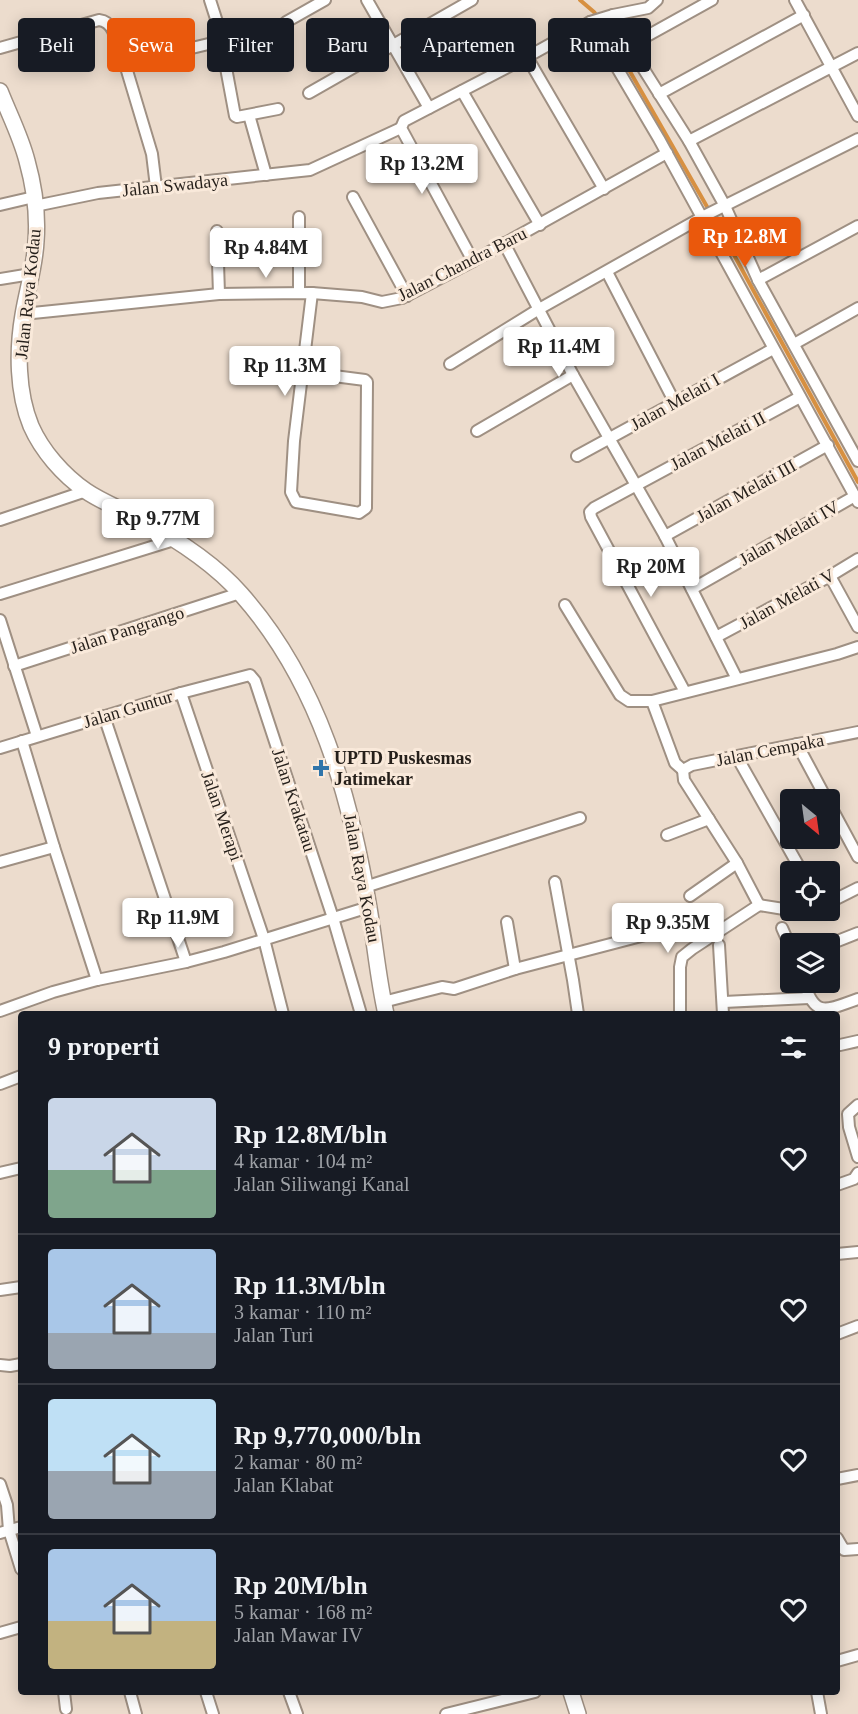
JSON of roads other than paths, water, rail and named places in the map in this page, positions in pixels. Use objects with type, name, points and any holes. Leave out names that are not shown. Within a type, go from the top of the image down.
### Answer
[{"type":"street","points":[[210,0],[216,18]]},
{"type":"street","points":[[293,18],[325,0]]},
{"type":"street","points":[[367,0],[429,108]]},
{"type":"street","points":[[309,93],[472,0]]},
{"type":"street","name":"Jalan Swadaya","points":[[602,18],[648,8],[657,0]]},
{"type":"street","points":[[651,34],[712,0]]},
{"type":"street","points":[[795,0],[858,116]]},
{"type":"street","points":[[658,94],[804,15]]},
{"type":"street","points":[[0,48],[99,20],[107,23]]},
{"type":"street","points":[[688,141],[858,53]]},
{"type":"street","points":[[127,72],[153,154],[156,187]]},
{"type":"street","points":[[226,72],[233,111],[237,117],[278,109]]},
{"type":"street","name":"Jalan Swadaya","points":[[0,205],[266,175],[315,167],[402,126],[404,121],[498,72]]},
{"type":"street","points":[[536,72],[604,189]]},
{"type":"street","points":[[620,72],[704,217],[773,349],[856,499]]},
{"type":"street","points":[[645,72],[688,141],[758,280],[858,461]]},
{"type":"street","name":"Jalan Raya Kodau","points":[[0,91],[27,160],[35,202],[37,238],[21,330],[20,383],[32,428],[47,453],[63,472],[86,491],[174,540],[220,575],[240,594],[266,626],[285,655],[320,720],[346,798],[369,907],[385,1008]]},
{"type":"street","points":[[462,91],[540,225]]},
{"type":"street","points":[[249,115],[266,175]]},
{"type":"street","points":[[402,126],[473,261]]},
{"type":"street","points":[[450,364],[539,309],[704,217],[858,139]]},
{"type":"street","name":"Jalan Chandra Baru","points":[[23,314],[219,294],[312,293],[362,297],[382,302],[402,298],[540,225],[667,153]]},
{"type":"street","points":[[353,197],[407,296]]},
{"type":"street","points":[[299,217],[300,293]]},
{"type":"street","points":[[758,280],[858,226]]},
{"type":"street","points":[[217,231],[219,294]]},
{"type":"street","points":[[504,243],[573,375],[665,536],[737,679]]},
{"type":"street","points":[[607,272],[675,402]]},
{"type":"street","points":[[0,279],[31,274]]},
{"type":"street","points":[[303,372],[367,382],[366,508],[359,513],[296,502],[292,497],[294,441],[312,293]]},
{"type":"street","points":[[794,344],[858,308]]},
{"type":"street","name":"Jalan Melati I","points":[[578,456],[773,349]]},
{"type":"street","points":[[477,431],[573,375]]},
{"type":"street","name":"Jalan Melati II","points":[[685,692],[590,512],[636,484],[800,397]]},
{"type":"street","name":"Jalan Melati III","points":[[665,536],[828,445]]},
{"type":"street","points":[[0,520],[86,491]]},
{"type":"street","name":"Jalan Melati IV","points":[[692,589],[856,499]]},
{"type":"street","points":[[0,594],[174,540]]},
{"type":"street","name":"Jalan Melati V","points":[[716,638],[858,559]]},
{"type":"street","points":[[830,576],[858,627]]},
{"type":"street","name":"Jalan Pangrango","points":[[14,666],[240,594]]},
{"type":"street","points":[[565,605],[620,695],[629,701],[652,701],[858,647]]},
{"type":"street","points":[[0,620],[37,736]]},
{"type":"street","name":"Jalan Guntur","points":[[0,748],[180,693],[250,675],[255,681]]},
{"type":"street","name":"Jalan Krakatau","points":[[255,681],[333,918],[360,1011]]},
{"type":"street","name":"Jalan Merapi","points":[[180,693],[264,939],[282,1011]]},
{"type":"street","points":[[652,701],[675,764],[683,770],[684,780],[737,863],[759,905]]},
{"type":"street","points":[[104,716],[186,962]]},
{"type":"street","name":"Jalan Cempaka","points":[[683,770],[692,765],[858,732]]},
{"type":"street","points":[[22,741],[97,980]]},
{"type":"street","points":[[797,744],[821,789]]},
{"type":"street","points":[[738,757],[796,861]]},
{"type":"street","points":[[365,887],[580,818]]},
{"type":"street","points":[[667,834],[709,819]]},
{"type":"street","points":[[840,823],[858,856]]},
{"type":"street","points":[[0,862],[54,847]]},
{"type":"street","points":[[690,896],[737,863]]},
{"type":"street","points":[[555,882],[578,1011]]},
{"type":"street","points":[[840,897],[858,888]]},
{"type":"street","points":[[681,1011],[680,967],[682,957],[759,905],[780,908]]},
{"type":"street","points":[[0,1011],[53,992],[97,980],[186,962],[369,907]]},
{"type":"street","points":[[507,922],[515,969]]},
{"type":"street","points":[[782,928],[784,933]]},
{"type":"street","points":[[385,1008],[442,987],[454,989],[515,969],[668,929]]},
{"type":"street","points":[[840,940],[858,933]]},
{"type":"street","points":[[719,945],[723,1011]]},
{"type":"street","points":[[723,1002],[812,1006],[822,1009],[858,999]]},
{"type":"street","points":[[840,1045],[858,1041]]},
{"type":"street","points":[[0,1084],[18,1077]]},
{"type":"street","points":[[858,1105],[848,1114],[849,1127],[858,1157]]},
{"type":"street","points":[[0,1173],[18,1169]]},
{"type":"street","points":[[840,1184],[854,1179],[858,1173]]},
{"type":"street","points":[[840,1254],[858,1252]]},
{"type":"street","points":[[0,1290],[18,1287]]},
{"type":"street","points":[[840,1333],[858,1326]]},
{"type":"street","points":[[0,1365],[18,1365]]},
{"type":"street","points":[[840,1478],[858,1475]]},
{"type":"street","points":[[0,1484],[7,1505],[4,1532],[18,1562]]},
{"type":"street","points":[[840,1551],[858,1549]]},
{"type":"street","points":[[0,1633],[18,1628]]},
{"type":"street","points":[[840,1660],[858,1655]]},
{"type":"street","points":[[64,1695],[66,1709]]},
{"type":"street","points":[[131,1695],[136,1714]]},
{"type":"street","points":[[207,1695],[213,1714]]},
{"type":"street","points":[[290,1695],[297,1714]]},
{"type":"street","points":[[446,1714],[523,1695]]},
{"type":"street","points":[[573,1695],[578,1714]]},
{"type":"street","points":[[818,1695],[821,1714]]},
{"type":"waterway","points":[[580,0],[594,12],[604,26],[722,233],[858,482]]},
{"type":"place","name":"UPTD Puskesmas Jatimekar","points":[[321,768]]}]
